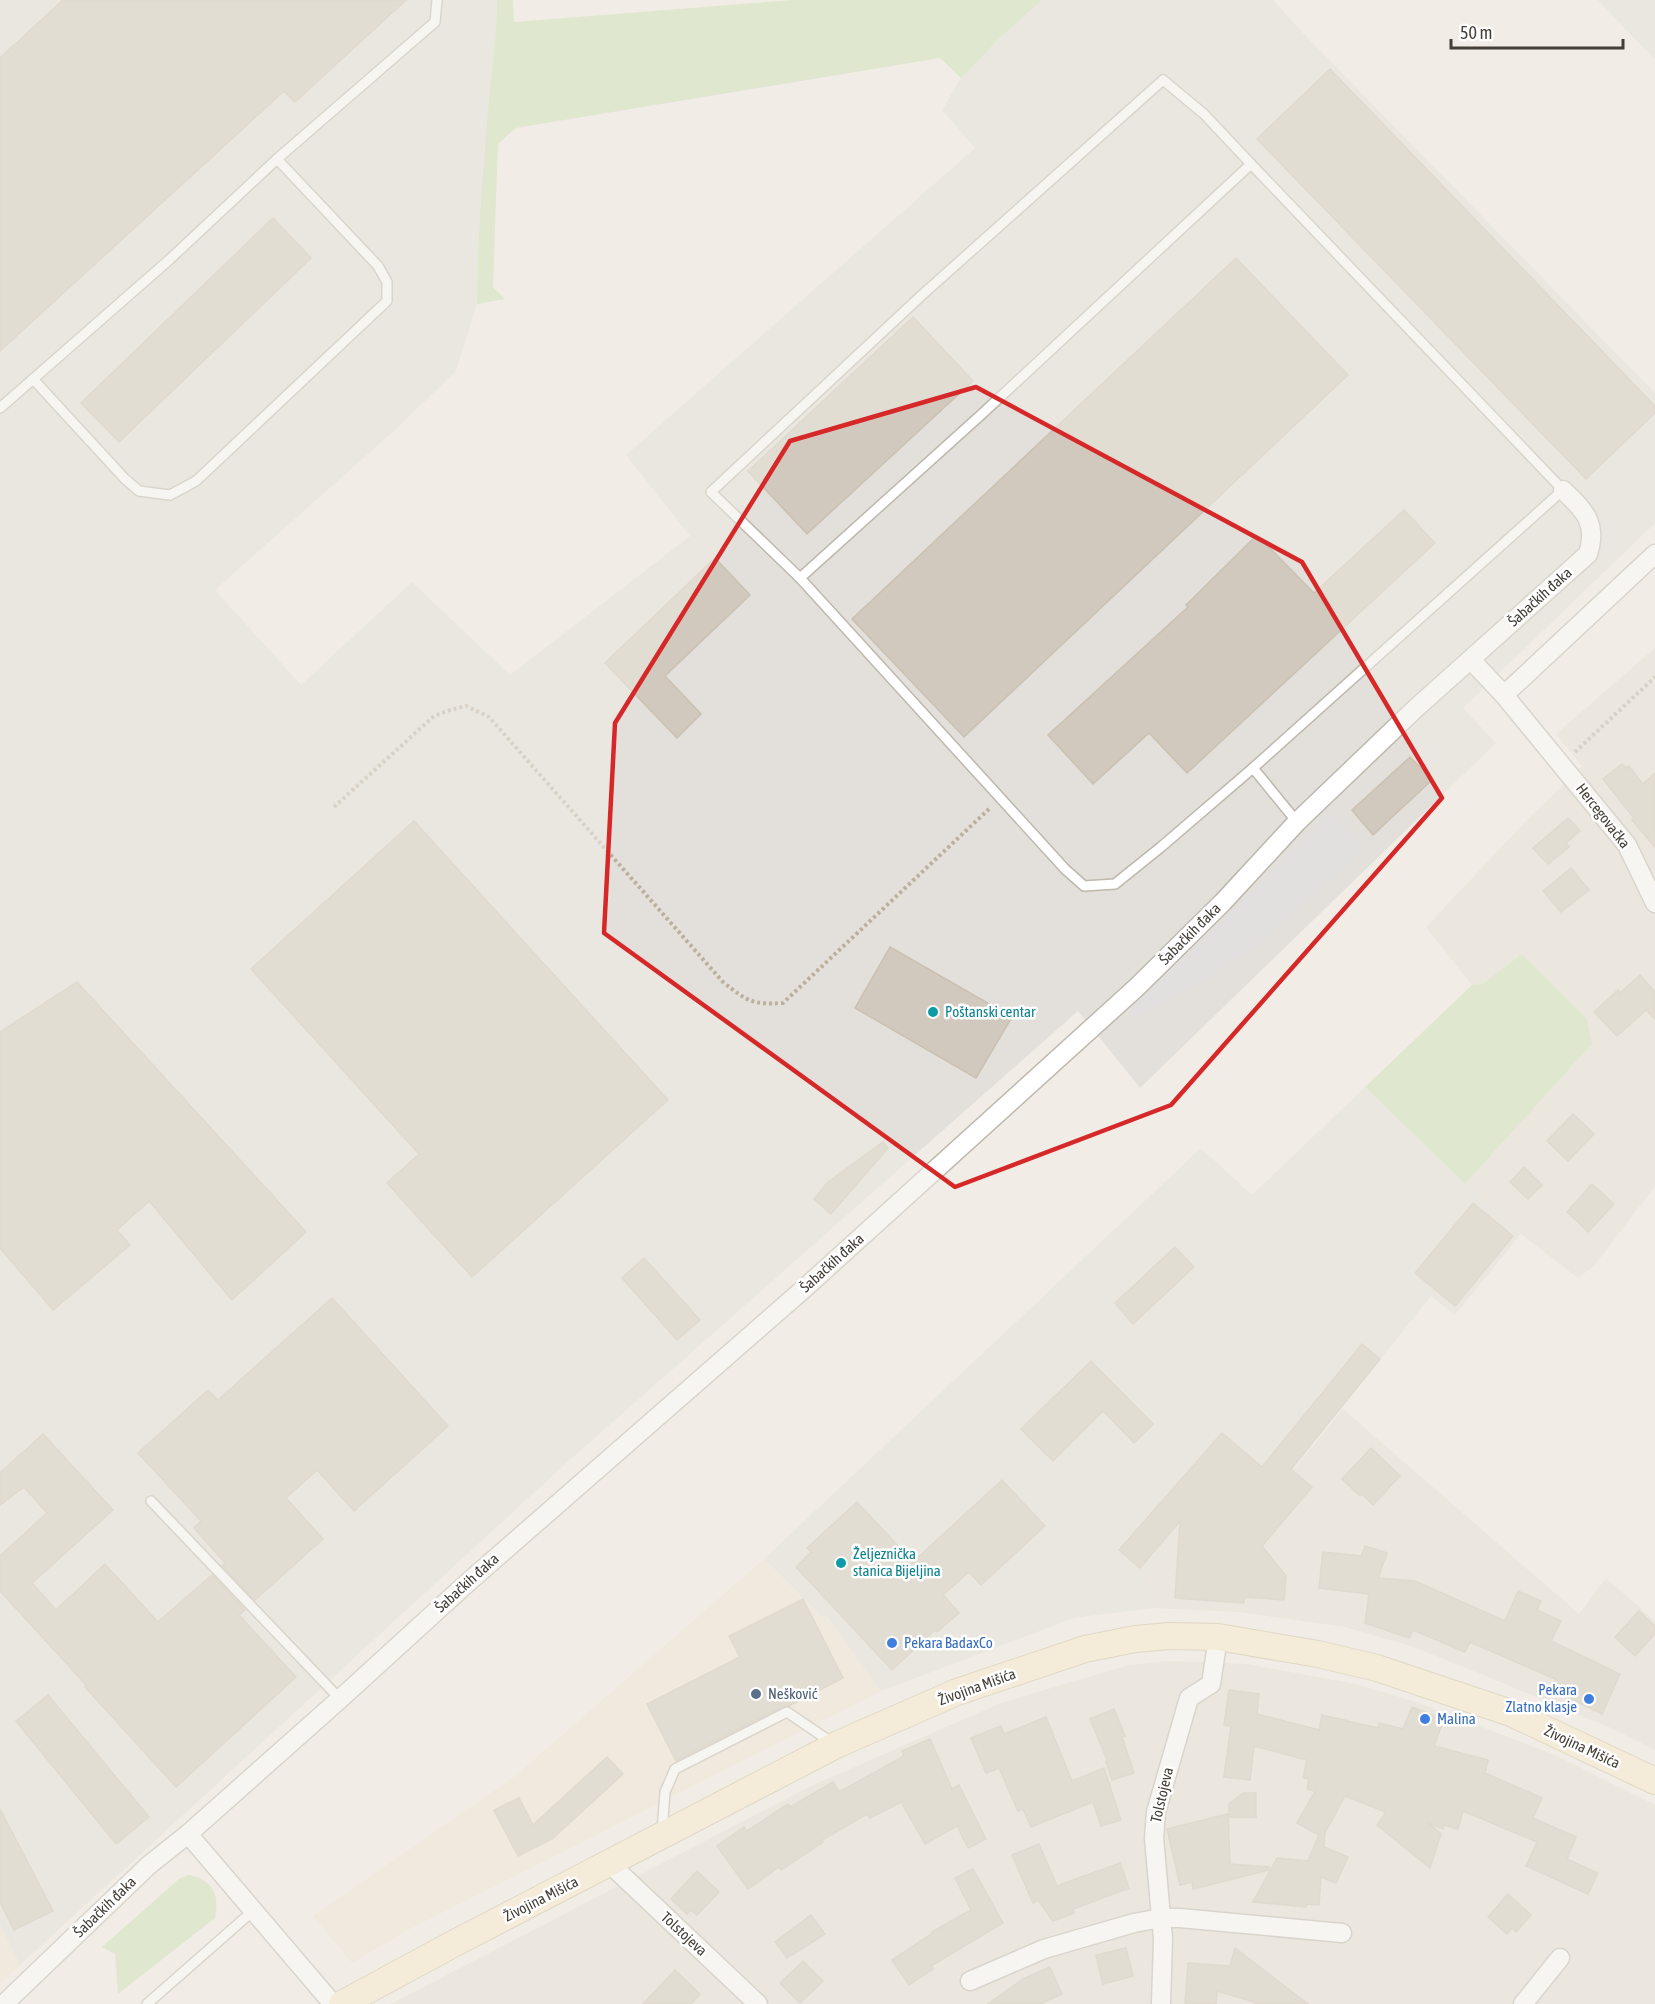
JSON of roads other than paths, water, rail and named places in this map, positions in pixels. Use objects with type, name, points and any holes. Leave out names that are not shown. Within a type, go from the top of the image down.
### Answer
[{"type":"main road","name":"Živojina Mišića","points":[[342,2004],[836,1745],[957,1692],[1085,1649],[1135,1639],[1170,1636],[1218,1637],[1258,1642],[1377,1668],[1511,1713],[1655,1781]]},
{"type":"street","name":"Šabačkih đaka","points":[[4,2004],[149,1865],[188,1834],[465,1585],[807,1286],[1137,987],[1223,903],[1297,822],[1415,709],[1588,554],[1591,543],[1589,521],[1585,511],[1563,490]]},
{"type":"street","points":[[1504,695],[1655,554]]},
{"type":"street","name":"Hercegovačka","points":[[1472,660],[1504,695],[1627,845],[1655,903]]},
{"type":"street","name":"Tolstojeva","points":[[1161,2004],[1163,1939],[1154,1838],[1156,1812],[1189,1698],[1211,1684],[1218,1637]]},
{"type":"street","points":[[188,1834],[333,2004]]},
{"type":"street","name":"Tolstojeva","points":[[610,1864],[758,2004]]},
{"type":"street","points":[[970,1981],[1044,1948],[1134,1923],[1161,1918],[1342,1933]]},
{"type":"street","points":[[1523,2004],[1560,1958]]},
{"type":"lane","points":[[0,408],[169,260],[277,159],[435,22],[437,0]]},
{"type":"lane","points":[[1163,80],[1204,114],[1563,490],[1253,768],[1115,884],[1084,886],[1065,869],[800,578],[711,492],[922,295],[1163,80]]},
{"type":"lane","points":[[33,380],[125,479],[139,491],[170,495],[196,481],[387,301],[387,282],[378,266],[277,159]]},
{"type":"lane","points":[[800,578],[983,413],[1251,164]]},
{"type":"lane","points":[[1253,768],[1297,822]]},
{"type":"lane","points":[[151,1501],[340,1699]]},
{"type":"lane","points":[[661,1838],[665,1792],[675,1769],[787,1712],[836,1745]]},
{"type":"lane","points":[[147,2004],[254,1910]]},
{"type":"place","name":"Poštanski centar","points":[[933,1012]]},
{"type":"place","name":"Željeznička stanica Bijeljina","points":[[841,1563]]},
{"type":"place","name":"Pekara BadaxCo","points":[[892,1643]]},
{"type":"place","name":"Nešković","points":[[756,1694]]},
{"type":"place","name":"Pekara Zlatno klasje","points":[[1589,1699]]},
{"type":"place","name":"Malina","points":[[1425,1719]]}]
